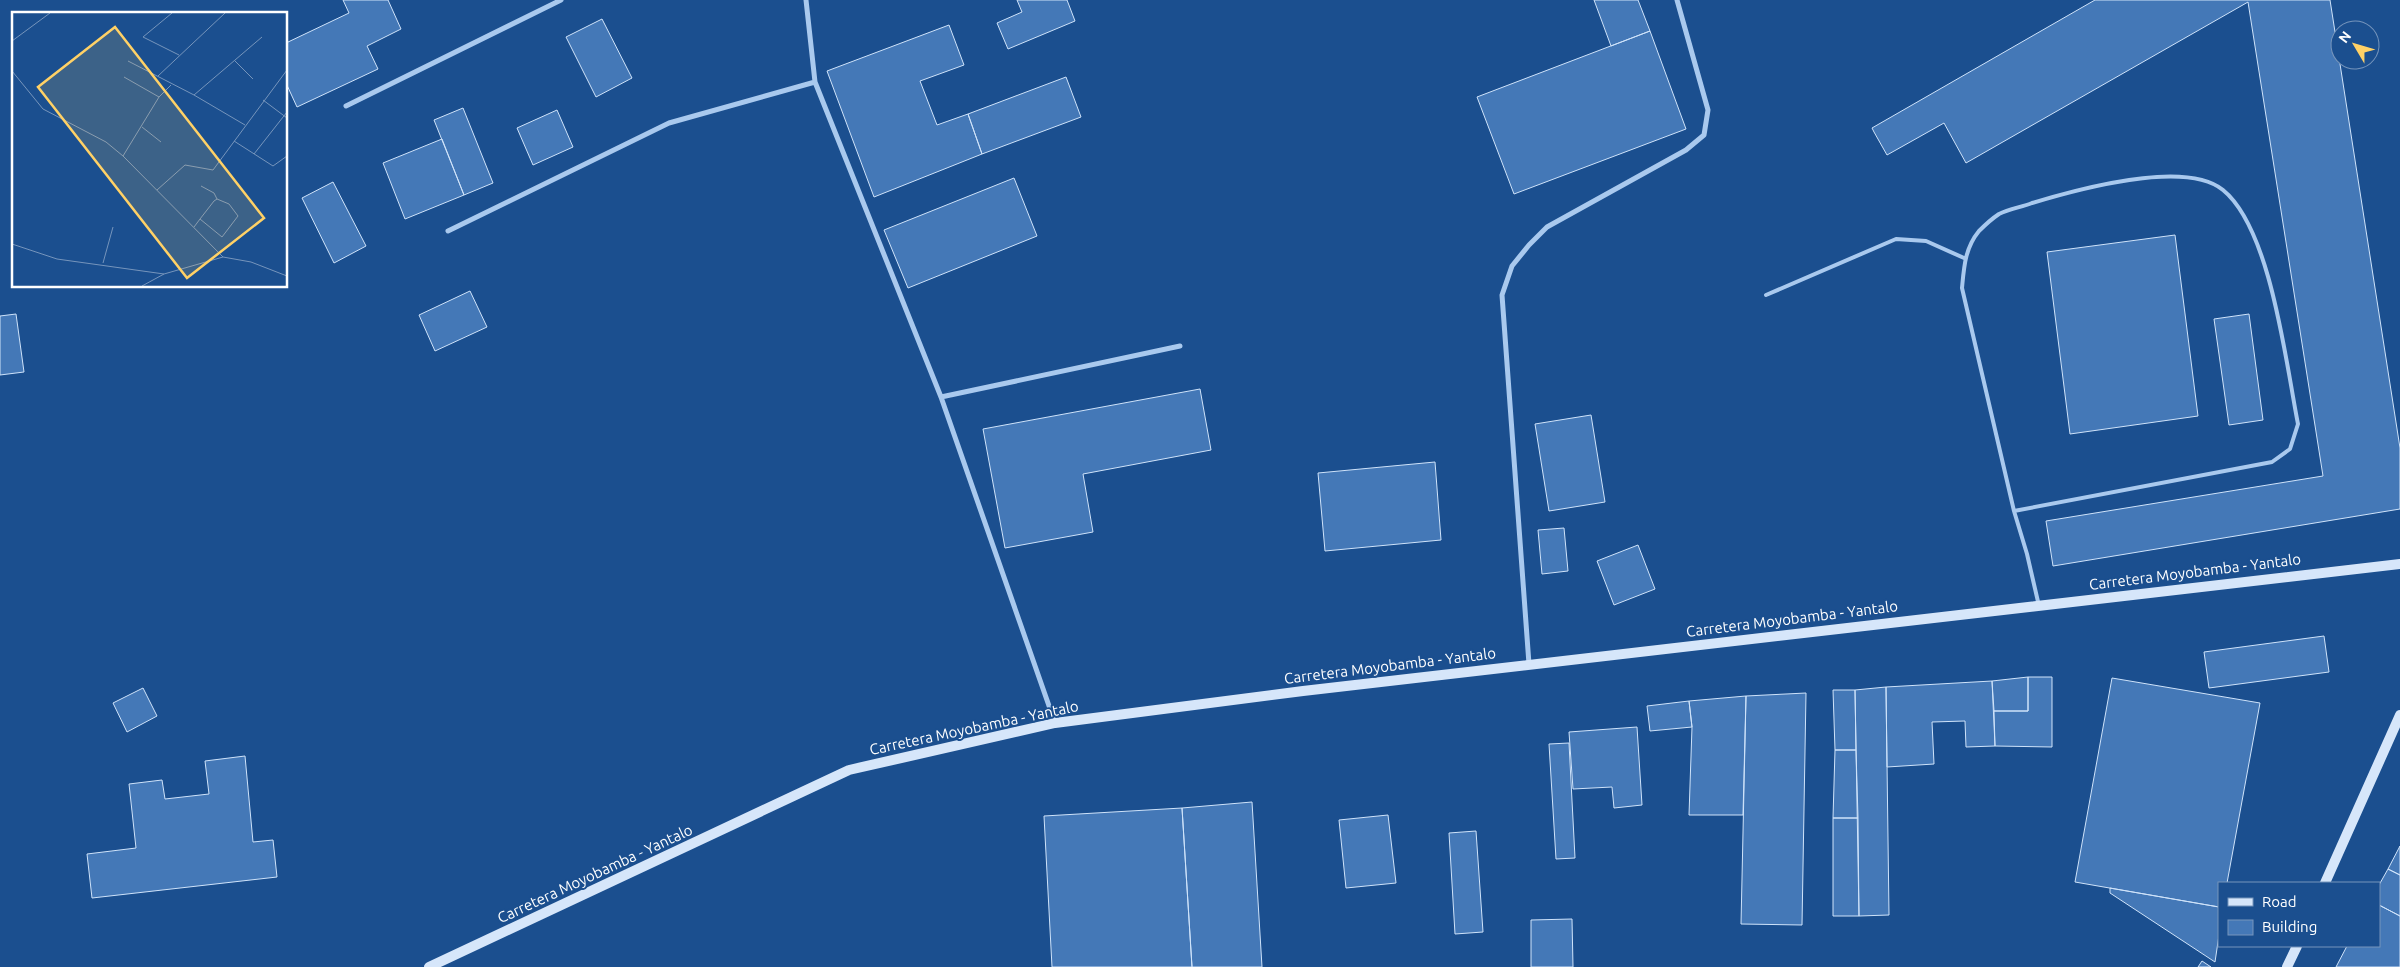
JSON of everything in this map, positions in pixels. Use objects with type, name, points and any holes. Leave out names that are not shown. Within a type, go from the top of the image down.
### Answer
[{"type":"main road","name":"Carretera Moyobamba - Yantalo","points":[[429,967],[849,770],[1055,723],[1529,664],[2400,564]]},
{"type":"main road","points":[[2325,882],[2400,715]]},
{"type":"main road","points":[[2287,967],[2297,947]]},
{"type":"street","points":[[346,106],[561,0]]},
{"type":"street","points":[[806,0],[815,82],[941,397],[1055,723]]},
{"type":"street","points":[[1529,664],[1502,295],[1512,266],[1547,227],[1686,150],[1704,135],[1708,110],[1677,0]]},
{"type":"street","points":[[448,231],[669,123],[815,82]]},
{"type":"street","points":[[941,397],[1180,346]]},
{"type":"lane","points":[[2014,511],[2272,462],[2290,449],[2298,424],[2267,269],[2247,220],[2222,189],[2192,177],[2150,177],[2076,189],[2000,214],[1979,232],[1964,258],[1962,288],[2014,511],[2027,554],[2038,606]]},
{"type":"lane","points":[[1766,295],[1896,239],[1926,241],[1964,258]]},
{"type":"building","points":[[343,0],[388,0],[401,29],[367,46],[378,69],[297,107],[288,87],[288,42],[349,13]]},
{"type":"building","points":[[1017,0],[1067,0],[1075,21],[1008,49],[997,23],[1022,12]]},
{"type":"building","points":[[1594,0],[1638,0],[1650,31],[1611,46]]},
{"type":"building","points":[[2095,0],[2330,0],[2333,20],[2330,20],[2330,70],[2341,70],[2400,448],[2400,509],[2053,566],[2046,521],[2323,476],[2248,2],[1966,163],[1944,123],[1887,155],[1872,128]]},
{"type":"building","points":[[602,19],[632,78],[596,97],[566,37]]},
{"type":"building","points":[[949,25],[964,65],[920,81],[937,125],[968,114],[982,154],[874,197],[827,71]]},
{"type":"building","points":[[1650,31],[1686,129],[1514,194],[1477,97]]},
{"type":"building","points":[[1066,77],[1081,117],[982,154],[968,114]]},
{"type":"building","points":[[463,108],[493,183],[464,195],[434,120]]},
{"type":"building","points":[[557,110],[573,147],[533,165],[517,128]]},
{"type":"building","points":[[442,139],[464,195],[405,219],[383,163]]},
{"type":"building","points":[[1014,178],[1037,236],[908,288],[884,230]]},
{"type":"building","points":[[333,182],[366,246],[334,263],[302,198]]},
{"type":"building","points":[[2175,235],[2198,416],[2070,434],[2047,252]]},
{"type":"building","points":[[470,291],[487,327],[435,351],[419,315]]},
{"type":"building","points":[[16,314],[24,372],[0,375],[0,316]]},
{"type":"building","points":[[2249,314],[2263,420],[2229,425],[2214,319]]},
{"type":"building","points":[[1200,389],[1211,450],[1083,474],[1093,532],[1005,548],[983,429]]},
{"type":"building","points":[[1591,415],[1605,502],[1549,511],[1535,424]]},
{"type":"building","points":[[1435,462],[1441,540],[1325,551],[1318,473]]},
{"type":"building","points":[[1564,528],[1568,571],[1542,574],[1538,530]]},
{"type":"building","points":[[1638,545],[1655,589],[1614,605],[1597,561]]},
{"type":"building","points":[[2324,636],[2329,672],[2209,688],[2204,652]]},
{"type":"building","points":[[2028,677],[2028,711],[1994,711],[1992,681]]},
{"type":"building","points":[[2028,677],[2052,677],[2052,747],[1995,746],[1994,711],[2028,711]]},
{"type":"building","points":[[2112,678],[2260,703],[2227,882],[2218,882],[2218,907],[2075,882]]},
{"type":"building","points":[[1992,681],[1995,746],[1966,747],[1965,721],[1932,722],[1934,764],[1887,767],[1886,687]]},
{"type":"building","points":[[1886,687],[1889,915],[1859,916],[1855,690]]},
{"type":"building","points":[[143,688],[157,716],[127,732],[113,703]]},
{"type":"building","points":[[1833,690],[1855,690],[1856,750],[1835,750]]},
{"type":"building","points":[[1806,693],[1802,925],[1741,924],[1746,696]]},
{"type":"building","points":[[1746,696],[1743,815],[1689,815],[1692,727],[1689,701]]},
{"type":"building","points":[[1689,701],[1692,727],[1650,731],[1647,706]]},
{"type":"building","points":[[1637,727],[1642,805],[1614,808],[1612,787],[1573,789],[1569,732]]},
{"type":"building","points":[[1569,743],[1575,858],[1556,859],[1549,744]]},
{"type":"building","points":[[1835,750],[1856,750],[1858,818],[1833,818]]},
{"type":"building","points":[[245,756],[253,842],[273,840],[277,877],[92,898],[87,854],[136,848],[129,784],[162,780],[165,799],[209,794],[205,761]]},
{"type":"building","points":[[1252,802],[1262,967],[1192,967],[1182,808]]},
{"type":"building","points":[[1182,808],[1192,967],[1052,967],[1044,816]]},
{"type":"building","points":[[1388,815],[1396,883],[1346,888],[1339,820]]},
{"type":"building","points":[[1833,818],[1858,818],[1859,916],[1833,916]]},
{"type":"building","points":[[1476,831],[1483,932],[1455,934],[1449,833]]},
{"type":"building","points":[[2400,846],[2400,875],[2388,869]]},
{"type":"building","points":[[2388,869],[2400,875],[2400,916],[2380,906],[2380,883]]},
{"type":"building","points":[[2110,888],[2218,907],[2218,942],[2215,962],[2110,893]]},
{"type":"building","points":[[2380,906],[2400,916],[2400,967],[2336,967],[2346,947],[2380,947]]},
{"type":"building","points":[[1572,919],[1573,967],[1531,967],[1531,920]]},
{"type":"building","points":[[2202,961],[2211,967],[2198,967]]}]
